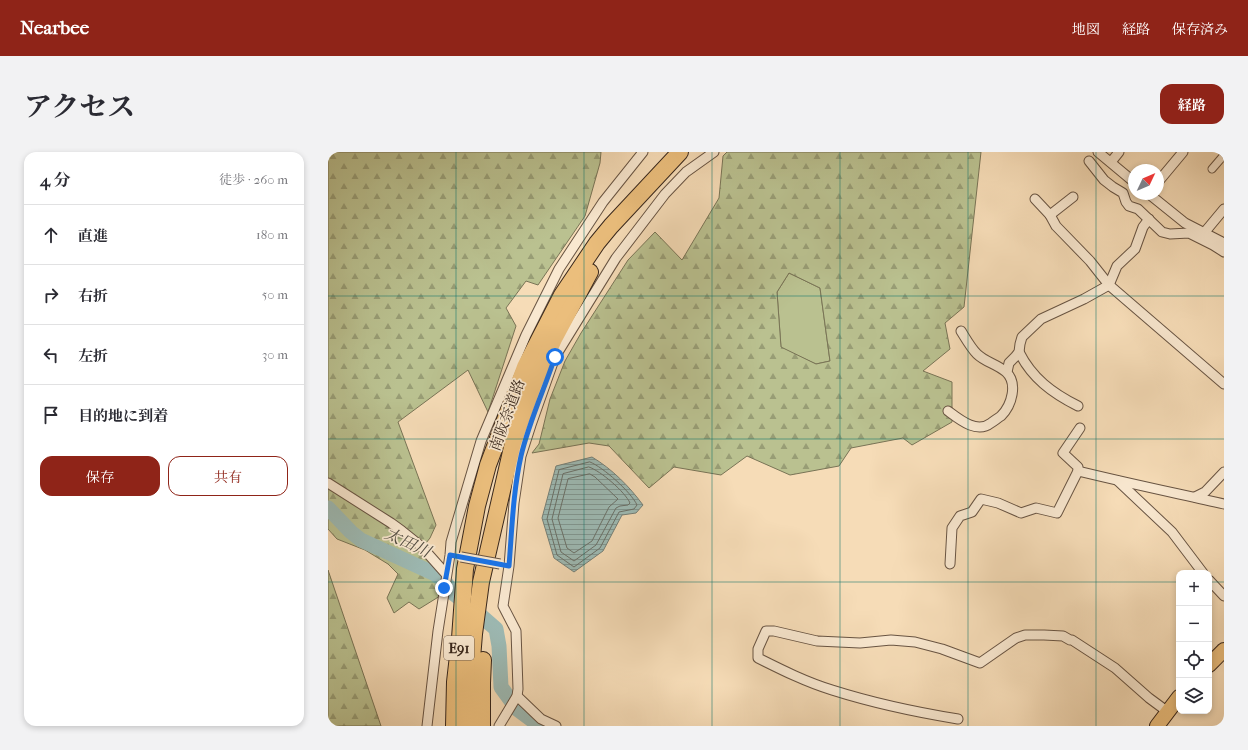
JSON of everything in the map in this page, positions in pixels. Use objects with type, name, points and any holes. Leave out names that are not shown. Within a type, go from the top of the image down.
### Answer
[{"type":"highway","name":"南阪奈道路","points":[[469,726],[469,696],[474,634],[481,582],[512,443],[533,386],[554,339],[600,254],[627,217],[681,152]]},
{"type":"highway","name":"南阪奈道路","points":[[454,726],[455,682],[460,638],[463,563],[488,465],[525,367],[562,295],[597,243],[611,226],[681,152]]},
{"type":"highway","points":[[482,726],[482,683],[491,537]]},
{"type":"highway","points":[[444,726],[452,624],[463,563]]},
{"type":"main road","points":[[1212,662],[1224,650]]},
{"type":"main road","points":[[1157,726],[1176,701]]},
{"type":"street","points":[[427,726],[451,542],[481,441],[526,336],[559,269],[603,202],[643,152]]},
{"type":"street","points":[[499,726],[517,696],[518,689],[516,631],[504,606],[504,565],[522,456],[531,425],[555,357],[620,252],[666,194],[686,172],[714,152]]},
{"type":"street","points":[[1098,152],[1128,177]]},
{"type":"street","points":[[1111,162],[1119,152]]},
{"type":"street","points":[[1164,175],[1183,152]]},
{"type":"street","points":[[1212,169],[1224,155]]},
{"type":"street","points":[[1089,161],[1104,180],[1112,187],[1123,193],[1129,206],[1138,209],[1162,232],[1170,234],[1189,234],[1224,252]]},
{"type":"street","points":[[1050,215],[1073,197]]},
{"type":"street","points":[[1035,199],[1050,215],[1056,226],[1090,260],[1109,285],[1224,384]]},
{"type":"street","points":[[1156,200],[1185,224],[1224,243]]},
{"type":"street","points":[[1204,233],[1224,209]]},
{"type":"street","points":[[1078,406],[1051,392],[1038,380],[1024,362],[1019,352],[1022,337],[1041,319],[1084,299],[1109,285],[1117,266],[1135,249],[1143,227],[1149,219]]},
{"type":"street","points":[[948,412],[974,427],[986,427],[1001,415],[1008,407],[1013,389],[1011,379],[1007,372],[977,354],[961,331]]},
{"type":"street","points":[[1007,372],[1009,363],[1019,352]]},
{"type":"street","points":[[950,564],[952,528],[960,516],[972,512],[981,500],[998,503],[1021,513],[1036,508],[1057,513],[1078,470],[1078,467],[1063,453],[1080,428]]},
{"type":"street","points":[[1078,470],[1118,481],[1140,484],[1224,504]]},
{"type":"street","points":[[1195,497],[1205,492],[1224,472]]},
{"type":"street","points":[[1118,481],[1172,532],[1201,570]]},
{"type":"street","points":[[328,483],[391,522],[422,547],[446,574]]},
{"type":"street","points":[[450,555],[463,563],[504,565]]},
{"type":"street","points":[[1212,583],[1224,596]]},
{"type":"street","points":[[958,719],[903,710],[831,690],[781,670],[758,658],[758,649],[766,631],[774,631],[817,641],[860,643],[891,640],[915,642],[942,649],[980,663],[1016,638],[1025,635],[1044,634],[1063,636],[1072,640],[1115,668],[1149,698],[1168,712]]},
{"type":"street","points":[[517,696],[541,719],[556,726]]},
{"type":"green space","points":[[328,152],[601,152],[600,163],[585,216],[538,285],[526,281],[506,308],[516,326],[488,412],[468,370],[398,422],[436,525],[430,538],[418,553],[442,571],[440,596],[419,609],[409,602],[394,613],[387,598],[398,574],[388,564],[365,550],[337,539],[328,529]]},
{"type":"green space","points":[[727,152],[981,152],[964,307],[945,323],[950,349],[923,371],[952,382],[952,422],[912,445],[903,438],[851,448],[839,466],[790,475],[747,456],[721,475],[674,467],[649,488],[609,446],[589,443],[532,453],[539,444],[550,399],[565,361],[581,333],[628,260],[655,232],[682,260],[719,198],[723,156]],"holes":[[[789,273],[820,288],[830,361],[816,364],[781,347],[777,292]]]},
{"type":"green space","points":[[789,273],[820,288],[830,361],[816,364],[781,348],[777,292]]},
{"type":"green space","points":[[328,570],[381,726],[328,726]]},
{"type":"water","points":[[592,457],[620,478],[643,505],[636,513],[622,515],[603,551],[574,572],[554,558],[542,518],[556,466]]},
{"type":"waterway","name":"太田川","points":[[328,508],[351,532],[361,540],[435,574],[446,583],[453,593],[496,629],[499,646],[501,687],[517,709],[540,726]]},
{"type":"route","points":[[444,588],[450,555],[509,566],[514,503],[522,456],[531,425],[555,357]]}]
